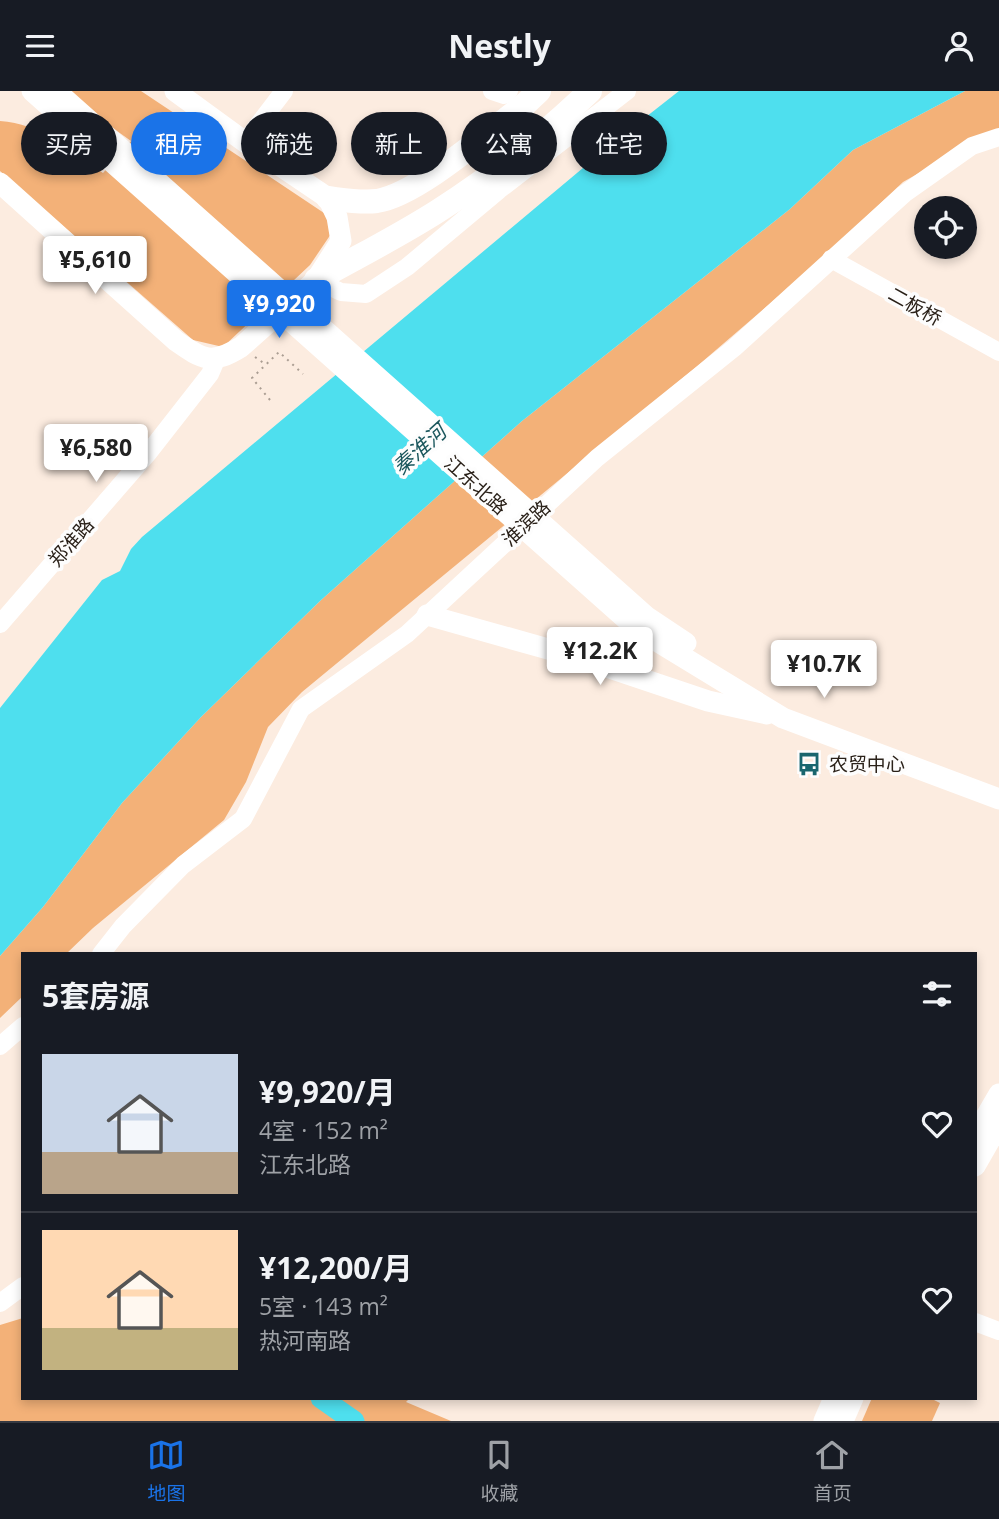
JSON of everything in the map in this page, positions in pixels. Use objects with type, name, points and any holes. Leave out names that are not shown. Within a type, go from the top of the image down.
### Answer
[{"type":"highway","points":[[328,198],[353,202],[379,201],[406,191],[522,107],[539,91]]},
{"type":"highway","points":[[316,280],[436,213],[502,168],[550,129],[590,91]]},
{"type":"main road","name":"江东北路","points":[[32,91],[118,155]]},
{"type":"main road","name":"江东北路","points":[[56,91],[118,155],[642,623]]},
{"type":"main road","points":[[175,91],[241,139]]},
{"type":"main road","points":[[0,183],[176,341],[196,356],[216,360],[241,347],[316,280],[341,240],[337,217],[328,198],[294,175]]},
{"type":"main road","points":[[427,615],[580,658],[708,701],[783,718],[999,799]]},
{"type":"main road","points":[[642,623],[783,718]]},
{"type":"main road","points":[[642,623],[787,709],[999,787]]},
{"type":"main road","points":[[977,1132],[999,1094]]},
{"type":"main road","points":[[977,1162],[999,1124]]},
{"type":"main road","points":[[824,1421],[833,1400]]},
{"type":"main road","points":[[843,1421],[852,1400]]},
{"type":"street","points":[[268,112],[284,91]]},
{"type":"street","points":[[492,91],[504,95],[509,91]]},
{"type":"street","points":[[316,280],[341,292],[366,294],[407,267],[499,190],[627,91]]},
{"type":"street","name":"淮滨路","points":[[103,952],[123,926],[183,865],[243,818],[301,709],[407,633],[597,458],[734,348],[904,194],[972,146],[999,137]]},
{"type":"street","name":"二板桥","points":[[831,259],[999,352]]},
{"type":"street","name":"郑淮路","points":[[0,624],[149,452],[210,374],[216,360]]},
{"type":"street","points":[[0,1046],[21,1029]]},
{"type":"street","points":[[0,1303],[21,1287]]},
{"type":"street","points":[[977,1323],[999,1331]]},
{"type":"path","points":[[270,400],[253,378],[279,352],[303,374]]},
{"type":"shaded area","points":[[61,91],[141,91],[172,112],[131,112],[131,141],[117,131],[117,112],[90,112]]},
{"type":"shaded area","points":[[965,91],[999,91],[999,128],[903,182],[814,266],[695,368],[302,692],[268,727],[246,782],[224,820],[93,928],[68,952],[21,952],[21,998],[0,1018],[0,956],[43,907],[122,803],[201,717],[320,601],[522,421],[790,209],[853,150]]},
{"type":"shaded area","points":[[0,121],[21,125],[21,175],[117,175],[117,157],[131,141],[131,175],[227,175],[227,148],[241,158],[241,175],[267,175],[327,215],[333,231],[310,265],[223,347],[193,340],[0,171]]},
{"type":"shaded area","points":[[21,1319],[21,1400],[408,1400],[406,1402],[451,1421],[0,1421],[0,1325]]},
{"type":"shaded area","points":[[871,1400],[934,1400],[940,1403],[932,1421],[862,1421]]},
{"type":"water","name":"秦淮河","points":[[679,91],[965,91],[853,150],[790,209],[522,421],[320,601],[201,717],[122,803],[43,907],[0,956],[0,708],[102,580],[120,571],[131,549],[142,537],[575,175],[667,175],[667,112],[652,112]]},
{"type":"waterway","points":[[324,1400],[354,1421]]},
{"type":"place","name":"农贸中心","points":[[809,764]]}]
